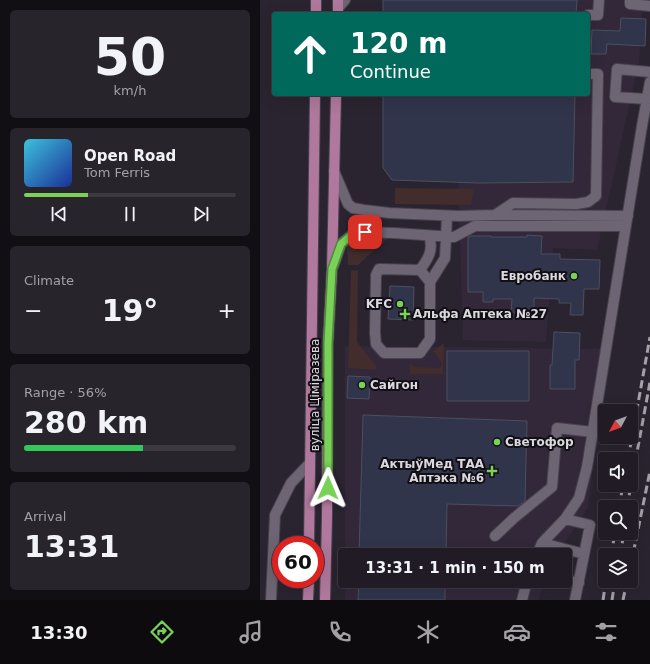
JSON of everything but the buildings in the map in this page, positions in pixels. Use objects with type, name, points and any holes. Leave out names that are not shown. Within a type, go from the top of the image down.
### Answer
[{"type":"main road","points":[[316,0],[316,12]]},
{"type":"main road","name":"вуліца Ціміразева","points":[[309,536],[315,96]]},
{"type":"main road","name":"вуліца Ціміразева","points":[[325,600],[328,343],[332,269],[336,96]]},
{"type":"main road","points":[[308,588],[308,600]]},
{"type":"lane","points":[[338,7],[345,0]]},
{"type":"lane","points":[[590,15],[598,15],[599,0]]},
{"type":"lane","points":[[630,0],[630,4],[650,6]]},
{"type":"lane","points":[[647,99],[615,97],[617,69],[650,72]]},
{"type":"lane","points":[[495,214],[512,203],[576,204],[588,202],[596,196],[598,74],[590,74]]},
{"type":"lane","points":[[540,548],[542,543],[565,519],[579,498],[587,467],[650,82]]},
{"type":"lane","points":[[334,171],[348,204],[354,208],[364,210],[447,216],[495,214],[627,221]]},
{"type":"lane","points":[[430,282],[420,270],[379,269],[376,275],[376,344],[384,353],[420,353],[430,339],[430,282],[445,258],[447,216]]},
{"type":"lane","points":[[332,269],[341,244],[355,232],[454,237],[475,226],[627,221]]},
{"type":"lane","points":[[420,270],[429,257],[432,243],[429,236]]},
{"type":"lane","points":[[495,536],[552,487],[557,428],[593,432]]},
{"type":"lane","points":[[271,600],[275,515],[291,483],[310,463]]},
{"type":"lane","points":[[565,519],[590,525],[575,600]]},
{"type":"lane","points":[[542,543],[584,554]]},
{"type":"lane","points":[[572,582],[579,583]]},
{"type":"lane","points":[[525,599],[526,588]]},
{"type":"shaded area","points":[[383,0],[643,0],[639,61],[597,250],[553,248],[546,342],[463,340],[458,177],[392,180],[383,168],[383,96],[590,96],[590,12],[383,12]]},
{"type":"shaded area","points":[[395,188],[474,189],[471,205],[395,204]]},
{"type":"shaded area","points":[[390,236],[358,265],[348,265],[347,244],[355,237]]},
{"type":"shaded area","points":[[351,270],[358,271],[357,342],[377,367],[374,370],[348,368]]},
{"type":"shaded area","points":[[444,343],[443,374],[410,374],[410,362],[414,367],[440,368],[442,363],[433,351]]},
{"type":"shaded area","points":[[345,346],[602,349],[603,388],[601,404],[598,404],[598,428],[588,508],[561,548],[345,548]]},
{"type":"shaded area","points":[[345,588],[542,588],[539,600],[345,600]]},
{"type":"railway","points":[[629,452],[650,337]]},
{"type":"railway","points":[[637,452],[650,382]]},
{"type":"railway","points":[[634,548],[650,471]]},
{"type":"railway","points":[[620,500],[622,492]]},
{"type":"railway","points":[[628,500],[630,492]]},
{"type":"railway","points":[[612,548],[614,540]]},
{"type":"railway","points":[[621,548],[623,540]]},
{"type":"railway","points":[[603,600],[605,588]]},
{"type":"railway","points":[[612,600],[614,588]]},
{"type":"railway","points":[[623,600],[626,588]]},
{"type":"place","name":"Евробанк","points":[[574,276]]},
{"type":"place","name":"KFC","points":[[400,304]]},
{"type":"place","name":"Альфа Аптека №27","points":[[405,314]]},
{"type":"place","name":"Сайгон","points":[[362,385]]},
{"type":"place","name":"Светофор","points":[[497,442]]},
{"type":"place","name":"АктыўМед ТАА Аптэка №6","points":[[492,471]]},
{"type":"route","points":[[328,488],[328,343],[332,269],[341,244],[355,232],[365,232]]}]
